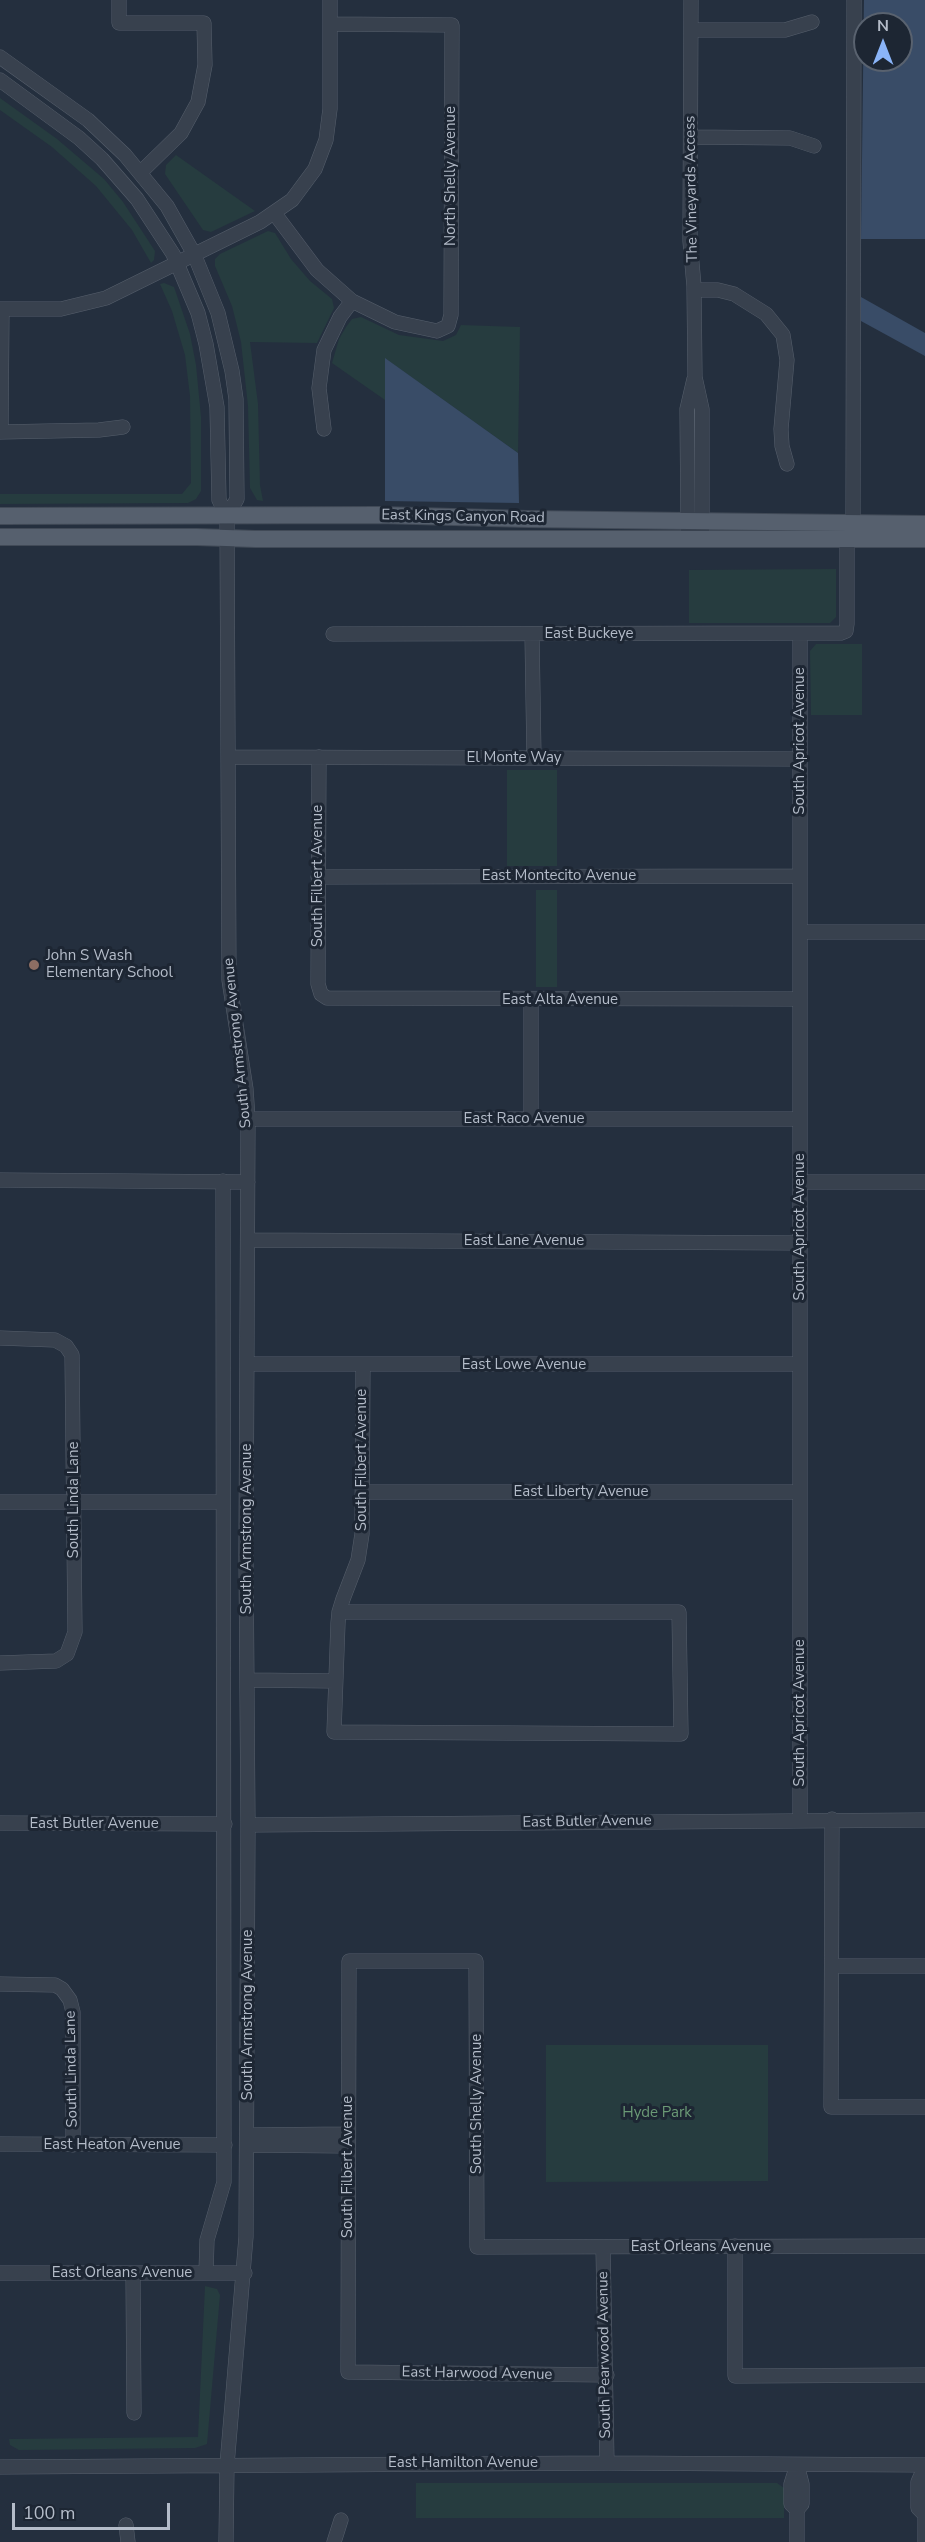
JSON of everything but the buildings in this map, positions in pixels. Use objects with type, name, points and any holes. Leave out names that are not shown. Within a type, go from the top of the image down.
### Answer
[{"type":"main road","name":"East Kings Canyon Road","points":[[0,516],[379,515],[695,521],[925,539]]},
{"type":"main road","name":"East Kings Canyon Road","points":[[0,537],[695,540],[850,532],[925,524]]},
{"type":"main road","points":[[850,532],[912,532],[925,529]]},
{"type":"street","points":[[119,0],[119,23],[204,23],[205,65],[198,102],[181,133],[141,172]]},
{"type":"street","points":[[123,427],[99,430],[1,432],[1,309],[61,309],[106,298],[275,214],[292,200],[305,185],[322,153],[330,109],[330,0]]},
{"type":"street","name":"The Vineyards Access","points":[[691,0],[690,241],[694,290],[695,377],[702,409],[695,540]]},
{"type":"street","points":[[850,532],[854,0]]},
{"type":"street","points":[[691,30],[785,30],[812,22]]},
{"type":"street","name":"North Shelly Avenue","points":[[330,24],[452,25],[451,315],[448,326],[437,331],[395,322],[352,301]]},
{"type":"street","points":[[0,57],[88,120],[141,172],[167,206],[194,254],[218,313],[232,371],[237,423],[237,499],[227,516]]},
{"type":"street","points":[[0,80],[79,138],[102,159],[137,198],[177,263],[198,312],[206,344],[217,407],[219,500],[227,516]]},
{"type":"street","points":[[691,137],[790,138],[814,146]]},
{"type":"street","points":[[275,214],[317,270],[352,301],[331,332],[324,350],[319,388],[324,429]]},
{"type":"street","points":[[694,290],[718,290],[734,294],[766,314],[783,335],[787,360],[781,429],[782,446],[787,464]]},
{"type":"street","name":"South Armstrong Avenue","points":[[226,2542],[227,2465],[244,2273],[248,2140],[248,1119],[246,1089],[229,980],[227,516]]},
{"type":"street","name":"East Buckeye","points":[[333,634],[841,633],[846,631],[850,532]]},
{"type":"street","points":[[532,634],[534,758]]},
{"type":"street","name":"South Apricot Avenue","points":[[800,634],[800,1820]]},
{"type":"street","name":"El Monte Way","points":[[228,757],[800,759]]},
{"type":"street","name":"South Filbert Avenue","points":[[319,758],[318,984],[321,994]]},
{"type":"street","name":"East Montecito Avenue","points":[[318,877],[800,876]]},
{"type":"street","points":[[800,932],[925,932]]},
{"type":"street","name":"East Alta Avenue","points":[[321,994],[336,999],[800,999]]},
{"type":"street","points":[[531,1000],[531,1119]]},
{"type":"street","name":"East Raco Avenue","points":[[248,1119],[800,1119]]},
{"type":"street","points":[[0,1180],[248,1182]]},
{"type":"street","name":"South Armstrong Avenue","points":[[206,2273],[207,2240],[224,2188],[225,2145],[223,1181]]},
{"type":"street","points":[[800,1182],[925,1182]]},
{"type":"street","name":"East Lane Avenue","points":[[248,1240],[800,1243]]},
{"type":"street","name":"South Linda Lane","points":[[0,1338],[43,1338],[66,1346],[72,1355],[74,1366],[75,1632],[67,1654],[56,1661],[0,1663]]},
{"type":"street","name":"East Lowe Avenue","points":[[248,1364],[800,1364]]},
{"type":"street","name":"South Filbert Avenue","points":[[339,1612],[679,1612],[681,1734],[334,1732],[336,1636],[339,1612],[361,1546],[363,1365]]},
{"type":"street","name":"East Liberty Avenue","points":[[363,1492],[800,1492]]},
{"type":"street","points":[[0,1502],[224,1502]]},
{"type":"street","points":[[248,1680],[335,1681]]},
{"type":"street","points":[[832,1819],[831,2107],[925,2107]]},
{"type":"street","name":"East Butler Avenue","points":[[248,1825],[925,1820]]},
{"type":"street","name":"East Butler Avenue","points":[[0,1823],[225,1824]]},
{"type":"street","name":"South Filbert Avenue","points":[[348,2372],[349,1961]]},
{"type":"street","name":"South Shelly Avenue","points":[[349,1961],[476,1961],[477,2247]]},
{"type":"street","points":[[833,1966],[925,1966]]},
{"type":"street","name":"South Linda Lane","points":[[0,1984],[47,1984],[62,1989],[67,1994],[73,2012],[73,2145]]},
{"type":"street","points":[[248,2140],[347,2140]]},
{"type":"street","name":"East Heaton Avenue","points":[[0,2144],[225,2145]]},
{"type":"street","name":"East Orleans Avenue","points":[[477,2247],[925,2246]]},
{"type":"street","name":"South Pearwood Avenue","points":[[603,2247],[607,2463]]},
{"type":"street","points":[[735,2247],[735,2376],[925,2375]]},
{"type":"street","name":"East Orleans Avenue","points":[[0,2273],[244,2273]]},
{"type":"street","points":[[133,2273],[134,2413]]},
{"type":"street","name":"East Harwood Avenue","points":[[348,2372],[607,2375]]},
{"type":"street","name":"East Hamilton Avenue","points":[[0,2467],[607,2463],[925,2465]]},
{"type":"street","points":[[797,2465],[791,2484],[791,2504],[797,2510],[797,2542]]},
{"type":"street","points":[[925,2465],[918,2482],[918,2508],[925,2515],[925,2542]]},
{"type":"street","points":[[334,2542],[341,2520]]},
{"type":"street","points":[[126,2524],[128,2542]]},
{"type":"green space","points":[[0,98],[57,139],[104,179],[123,202],[155,251],[154,260],[151,263],[132,230],[96,186],[52,147],[0,110]]},
{"type":"green space","points":[[176,155],[255,211],[211,232],[203,230],[165,174],[166,165]]},
{"type":"green space","points":[[268,231],[275,233],[291,259],[310,281],[332,299],[334,308],[317,343],[250,342],[258,404],[260,485],[263,501],[257,500],[250,488],[248,406],[241,342],[232,306],[215,266],[215,259],[220,254]]},
{"type":"green space","points":[[164,283],[174,287],[190,334],[196,365],[201,417],[201,491],[196,499],[188,503],[0,504],[0,494],[182,494],[191,483],[190,396],[185,355],[172,311],[160,284]]},
{"type":"green space","points":[[361,317],[399,335],[443,341],[456,335],[461,325],[520,327],[518,453],[386,359],[385,400],[332,363],[339,339],[346,327],[352,319]]},
{"type":"green space","points":[[836,569],[836,617],[830,623],[689,623],[689,570]]},
{"type":"green space","points":[[816,644],[862,644],[862,715],[811,715],[810,651]]},
{"type":"green space","points":[[507,770],[557,770],[557,866],[507,866]]},
{"type":"green space","points":[[536,890],[557,890],[557,987],[536,987]]},
{"type":"green space","name":"Hyde Park","points":[[546,2045],[768,2045],[768,2181],[546,2182]]},
{"type":"green space","points":[[205,2286],[217,2289],[220,2295],[207,2444],[195,2448],[19,2450],[10,2445],[9,2439],[198,2437]]},
{"type":"green space","points":[[416,2483],[777,2483],[784,2488],[784,2518],[416,2518]]},
{"type":"water","points":[[864,0],[925,0],[925,239],[861,239],[863,72],[913,72],[913,12],[864,12]]},
{"type":"water","points":[[861,297],[925,333],[925,356],[861,321]]},
{"type":"water","points":[[385,358],[518,453],[519,503],[385,501]]},
{"type":"place","name":"John S Wash Elementary School","points":[[34,965]]}]
